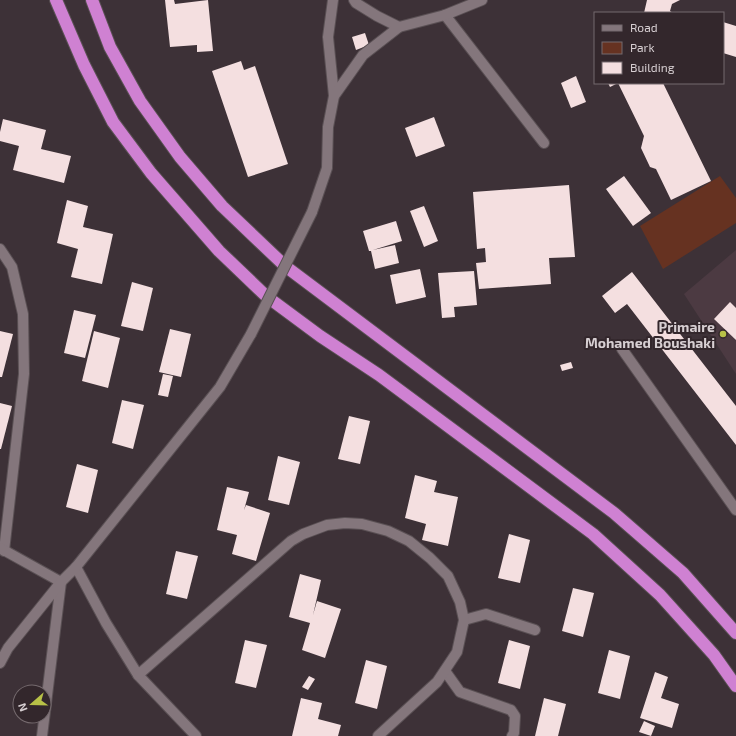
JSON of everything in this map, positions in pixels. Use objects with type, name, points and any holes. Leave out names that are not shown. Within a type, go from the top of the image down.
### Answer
[{"type":"highway","points":[[56,0],[84,65],[113,122],[151,173],[219,251],[266,296],[320,336],[379,374],[593,534],[660,595],[714,655],[736,686]]},
{"type":"highway","points":[[92,0],[110,46],[140,101],[180,157],[222,206],[285,266],[614,513],[683,573],[736,633]]},
{"type":"street","points":[[0,663],[8,648],[61,582],[76,567],[220,387],[250,334],[312,212],[328,168],[328,127],[334,96],[328,37],[333,0]]},
{"type":"street","points":[[354,0],[356,3],[377,16],[398,27]]},
{"type":"street","points":[[334,96],[363,55],[398,27],[445,15],[482,0]]},
{"type":"street","points":[[445,15],[544,143]]},
{"type":"street","points":[[0,249],[12,267],[23,314],[24,374],[2,549],[61,582]]},
{"type":"street","points":[[622,349],[736,510]]},
{"type":"street","points":[[138,675],[291,541],[303,534],[327,525],[345,523],[362,524],[388,531],[409,540],[430,558],[448,576],[460,602],[464,620],[457,652],[437,682],[378,736]]},
{"type":"street","points":[[76,567],[106,623],[138,675],[196,736]]},
{"type":"street","points":[[42,736],[61,582]]},
{"type":"street","points":[[464,620],[486,614],[535,630]]},
{"type":"street","points":[[445,671],[460,692],[511,710],[515,716],[514,733],[512,736]]},
{"type":"shaded area","name":"Primaire Mohamed Boushaki","points":[[736,250],[736,374],[684,294]]},
{"type":"green space","points":[[720,176],[736,198],[736,223],[663,269],[640,226]]},
{"type":"building","points":[[165,0],[174,0],[175,4],[208,0],[213,51],[197,52],[197,45],[170,47]]},
{"type":"building","points":[[647,0],[680,0],[672,4],[670,11],[672,12],[644,12]]},
{"type":"building","points":[[724,22],[736,26],[736,57],[724,53]]},
{"type":"building","points":[[365,33],[369,45],[356,50],[352,37]]},
{"type":"building","points":[[241,61],[244,70],[255,66],[288,164],[248,177],[212,71]]},
{"type":"building","points":[[576,76],[586,102],[571,108],[561,83]]},
{"type":"building","points":[[608,84],[616,84],[610,87]]},
{"type":"building","points":[[618,84],[663,84],[711,181],[671,200],[656,169],[650,167],[641,148],[644,136]]},
{"type":"building","points":[[434,117],[445,146],[416,157],[405,128]]},
{"type":"building","points":[[3,119],[46,130],[41,149],[71,156],[64,183],[13,170],[19,146],[0,141],[0,132]]},
{"type":"building","points":[[624,176],[651,213],[633,226],[606,189]]},
{"type":"building","points":[[569,185],[575,257],[549,258],[551,284],[479,289],[476,263],[486,262],[485,248],[477,249],[473,192]]},
{"type":"building","points":[[67,200],[88,206],[83,227],[113,234],[102,284],[71,277],[78,249],[57,243]]},
{"type":"building","points":[[424,206],[438,241],[424,247],[410,211]]},
{"type":"building","points":[[396,221],[402,241],[373,250],[395,245],[399,263],[375,269],[371,251],[369,251],[363,231]]},
{"type":"building","points":[[420,269],[426,297],[396,304],[390,275]]},
{"type":"building","points":[[474,271],[477,305],[454,307],[455,317],[442,318],[438,273]]},
{"type":"building","points":[[632,272],[736,406],[736,445],[627,304],[615,313],[602,296]]},
{"type":"building","points":[[132,282],[153,288],[143,331],[121,326]]},
{"type":"building","points":[[730,302],[736,308],[736,340],[714,319]]},
{"type":"building","points":[[74,310],[96,315],[85,358],[64,353]]},
{"type":"building","points":[[170,329],[191,334],[181,377],[159,372]]},
{"type":"building","points":[[0,331],[13,334],[2,377],[0,377]]},
{"type":"building","points":[[94,331],[120,338],[108,388],[82,381]]},
{"type":"building","points":[[571,362],[573,368],[562,371],[560,365]]},
{"type":"building","points":[[163,374],[173,376],[168,397],[158,395]]},
{"type":"building","points":[[122,400],[144,405],[133,449],[112,443]]},
{"type":"building","points":[[0,403],[12,406],[1,449],[0,449]]},
{"type":"building","points":[[349,416],[370,421],[360,464],[338,459]]},
{"type":"building","points":[[278,456],[300,462],[289,505],[268,500]]},
{"type":"building","points":[[77,464],[98,470],[88,513],[66,507]]},
{"type":"building","points":[[415,475],[437,481],[434,492],[458,497],[448,546],[422,540],[426,524],[405,518]]},
{"type":"building","points":[[227,487],[249,492],[244,510],[246,505],[270,513],[256,561],[232,554],[237,535],[217,530]]},
{"type":"building","points":[[509,534],[530,540],[520,583],[498,578]]},
{"type":"building","points":[[176,551],[198,556],[187,599],[166,594]]},
{"type":"building","points":[[300,574],[321,580],[313,615],[317,601],[341,609],[325,658],[302,650],[310,623],[289,617]]},
{"type":"building","points":[[573,588],[594,593],[583,637],[562,631]]},
{"type":"building","points":[[245,640],[267,645],[256,688],[235,683]]},
{"type":"building","points":[[509,640],[530,646],[520,689],[498,683]]},
{"type":"building","points":[[609,650],[630,656],[620,699],[598,693]]},
{"type":"building","points":[[366,660],[387,666],[377,709],[355,703]]},
{"type":"building","points":[[655,672],[668,677],[661,698],[679,704],[672,728],[640,718]]},
{"type":"building","points":[[309,676],[315,679],[308,690],[302,687]]},
{"type":"building","points":[[301,698],[322,703],[318,719],[341,725],[338,736],[292,736]]},
{"type":"building","points":[[544,698],[566,704],[558,736],[535,736]]},
{"type":"building","points":[[644,721],[655,726],[651,736],[639,732]]},
{"type":"place","name":"Primaire Mohamed Boushaki","points":[[723,334]]}]
